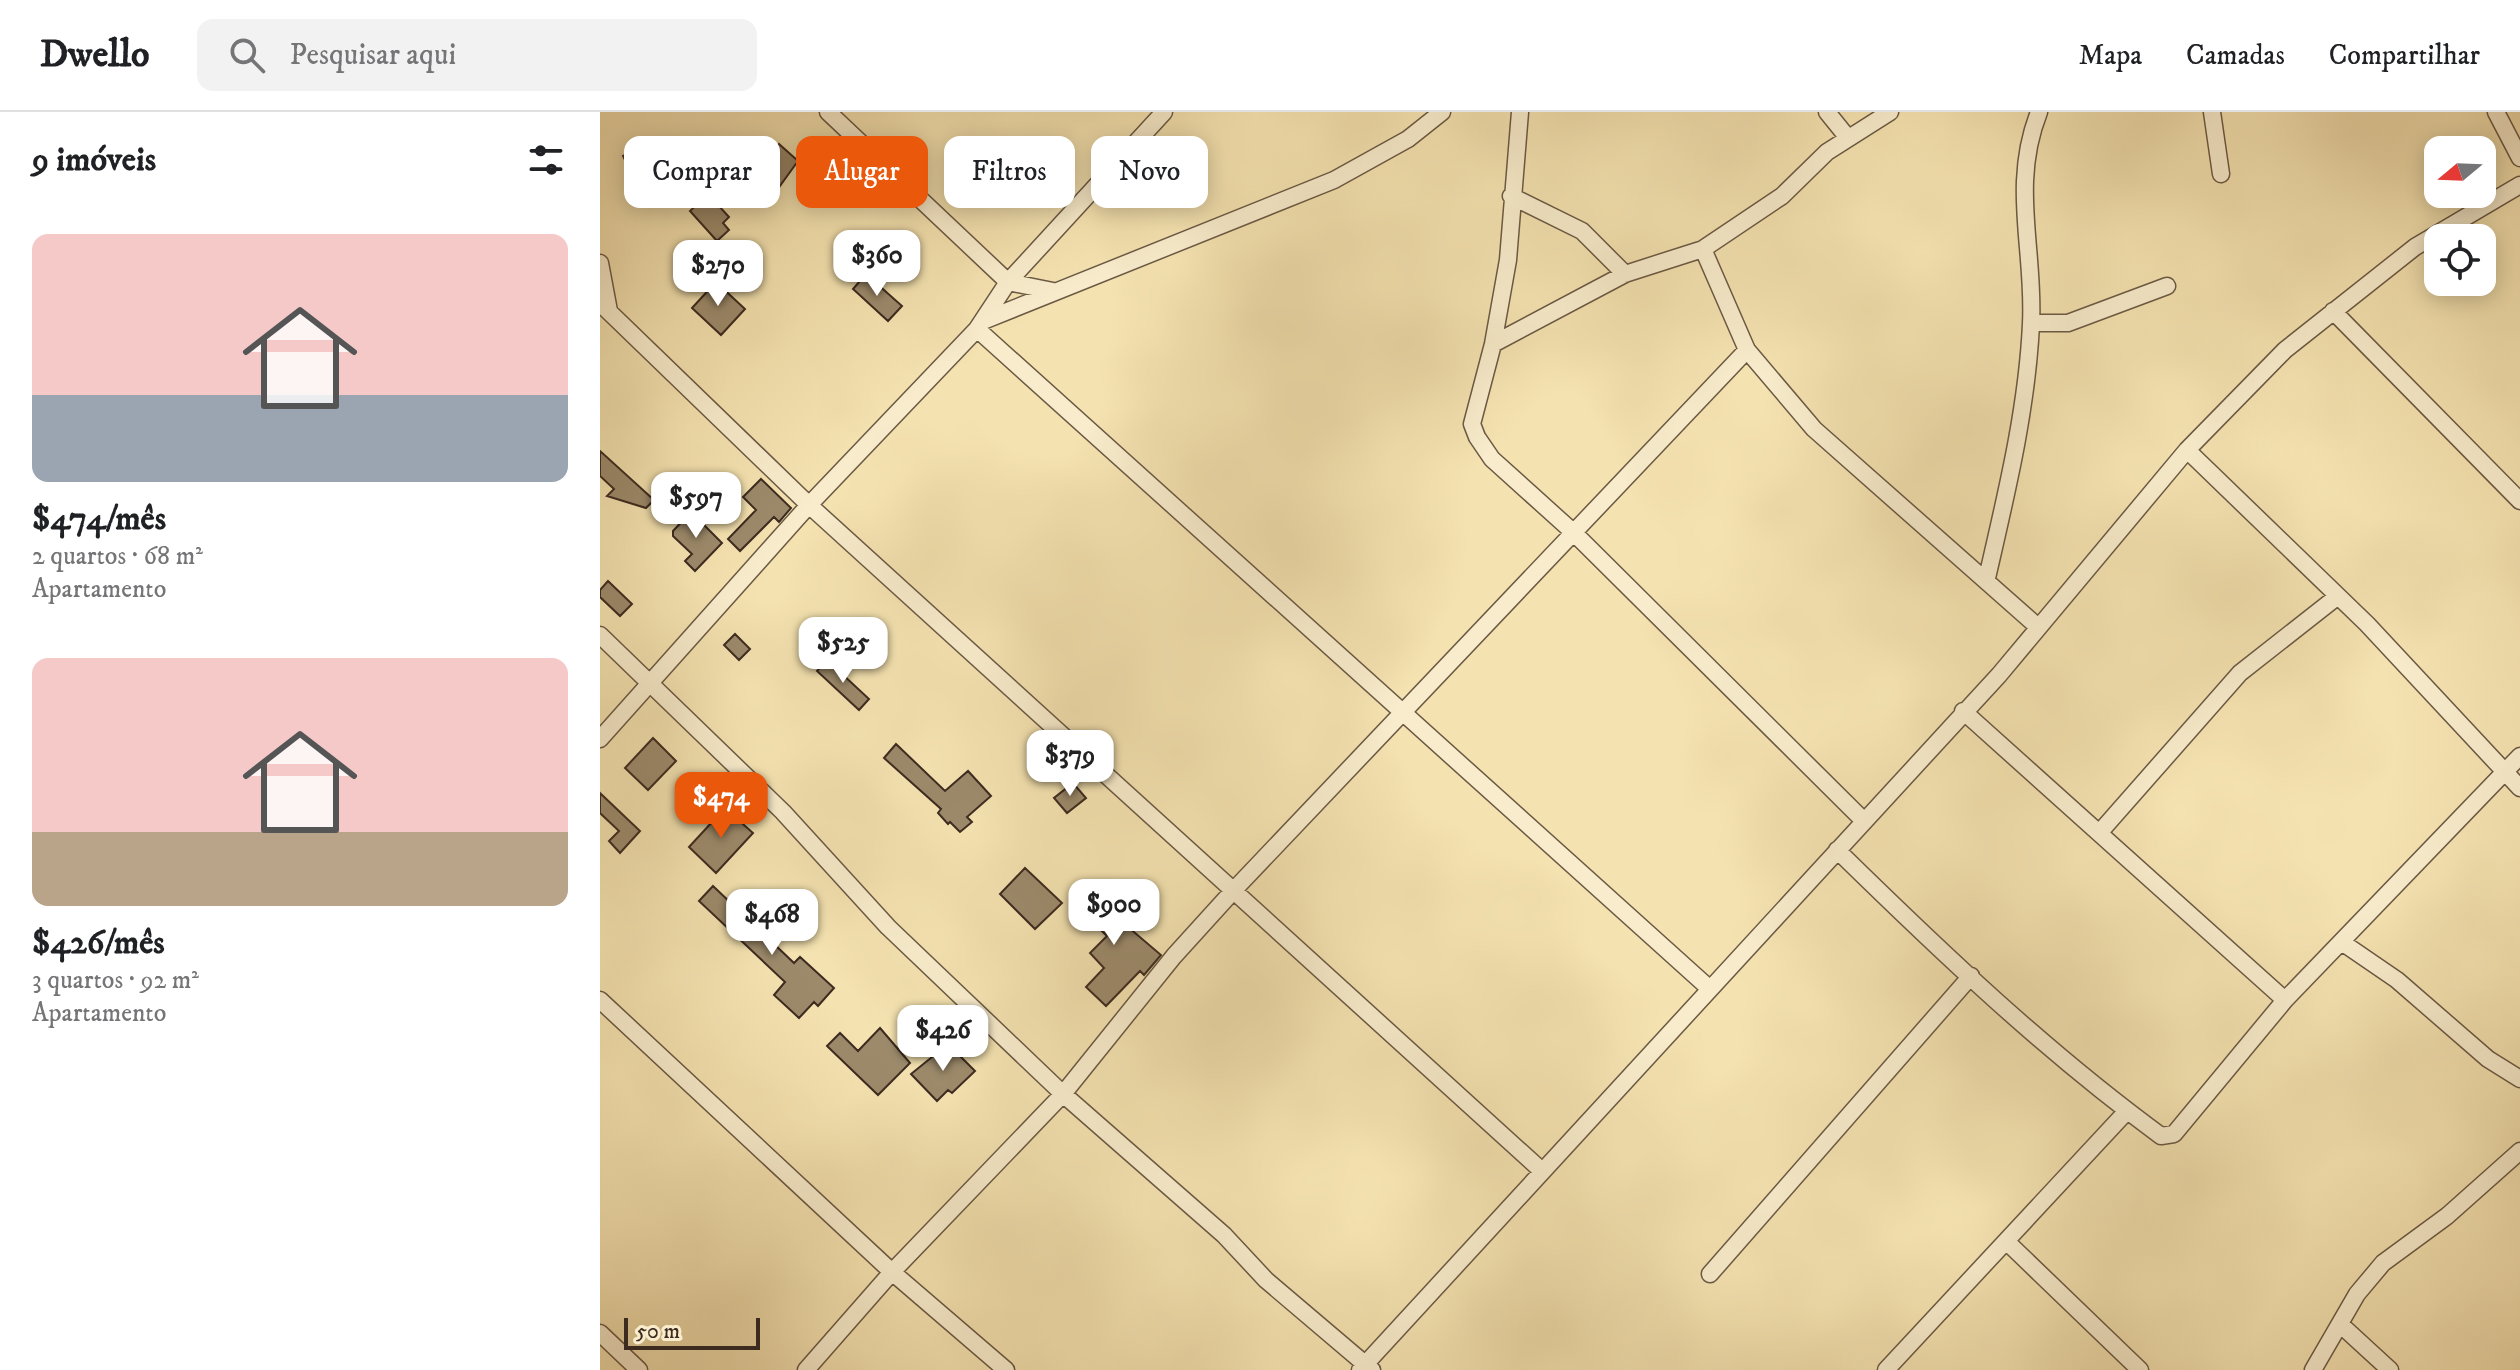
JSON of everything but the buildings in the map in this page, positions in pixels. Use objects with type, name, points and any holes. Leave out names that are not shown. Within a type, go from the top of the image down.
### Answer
[{"type":"street","points":[[600,739],[809,505],[980,325],[1008,282],[1164,112]]},
{"type":"street","points":[[980,325],[1055,291],[1334,180],[1408,139],[1442,112]]},
{"type":"street","points":[[1520,112],[1508,260],[1493,344],[1472,424],[1477,437],[1492,459],[1573,532],[1863,820]]},
{"type":"street","points":[[1827,112],[1848,138]]},
{"type":"street","points":[[1493,344],[1625,274],[1703,249],[1782,196],[1827,152],[1890,112]]},
{"type":"street","points":[[1987,578],[2015,448],[2031,323],[2023,163],[2039,112]]},
{"type":"street","points":[[2212,112],[2221,174]]},
{"type":"street","points":[[2496,112],[2514,130],[2520,158]]},
{"type":"street","points":[[836,114],[1008,282],[1055,291]]},
{"type":"street","points":[[600,635],[783,812],[888,927],[1063,1094],[1224,1235],[1266,1280],[1366,1368],[1963,711],[2187,450],[2285,350],[2333,311],[2415,247],[2520,185]]},
{"type":"street","points":[[1511,196],[1562,218],[1582,231],[1625,274]]},
{"type":"street","points":[[1703,249],[1747,350],[1814,429],[1987,578],[2038,627]]},
{"type":"street","points":[[600,263],[605,307],[809,505],[1542,1171]]},
{"type":"street","points":[[2031,323],[2068,323],[2167,286]]},
{"type":"street","points":[[2333,311],[2520,501]]},
{"type":"street","points":[[980,325],[1401,713],[1710,989]]},
{"type":"street","points":[[806,1370],[892,1272],[1063,1094],[1174,956],[1233,891],[1747,350]]},
{"type":"street","points":[[2187,450],[2338,596],[2520,788]]},
{"type":"street","points":[[2100,832],[2240,673],[2338,596]]},
{"type":"street","points":[[1963,711],[2285,1000]]},
{"type":"street","points":[[1837,850],[1971,976],[2127,1111],[2161,1136],[2174,1134],[2285,1000],[2520,756]]},
{"type":"street","points":[[2343,943],[2397,980],[2488,1059],[2520,1079]]},
{"type":"street","points":[[1710,1274],[1971,976]]},
{"type":"street","points":[[600,1000],[892,1272],[1006,1370]]},
{"type":"street","points":[[1886,1370],[2127,1111]]},
{"type":"street","points":[[2313,1370],[2357,1294],[2383,1263],[2447,1216],[2520,1151]]},
{"type":"street","points":[[2006,1241],[2136,1369]]},
{"type":"street","points":[[2341,1325],[2390,1370]]},
{"type":"street","points":[[600,1333],[639,1370]]}]
